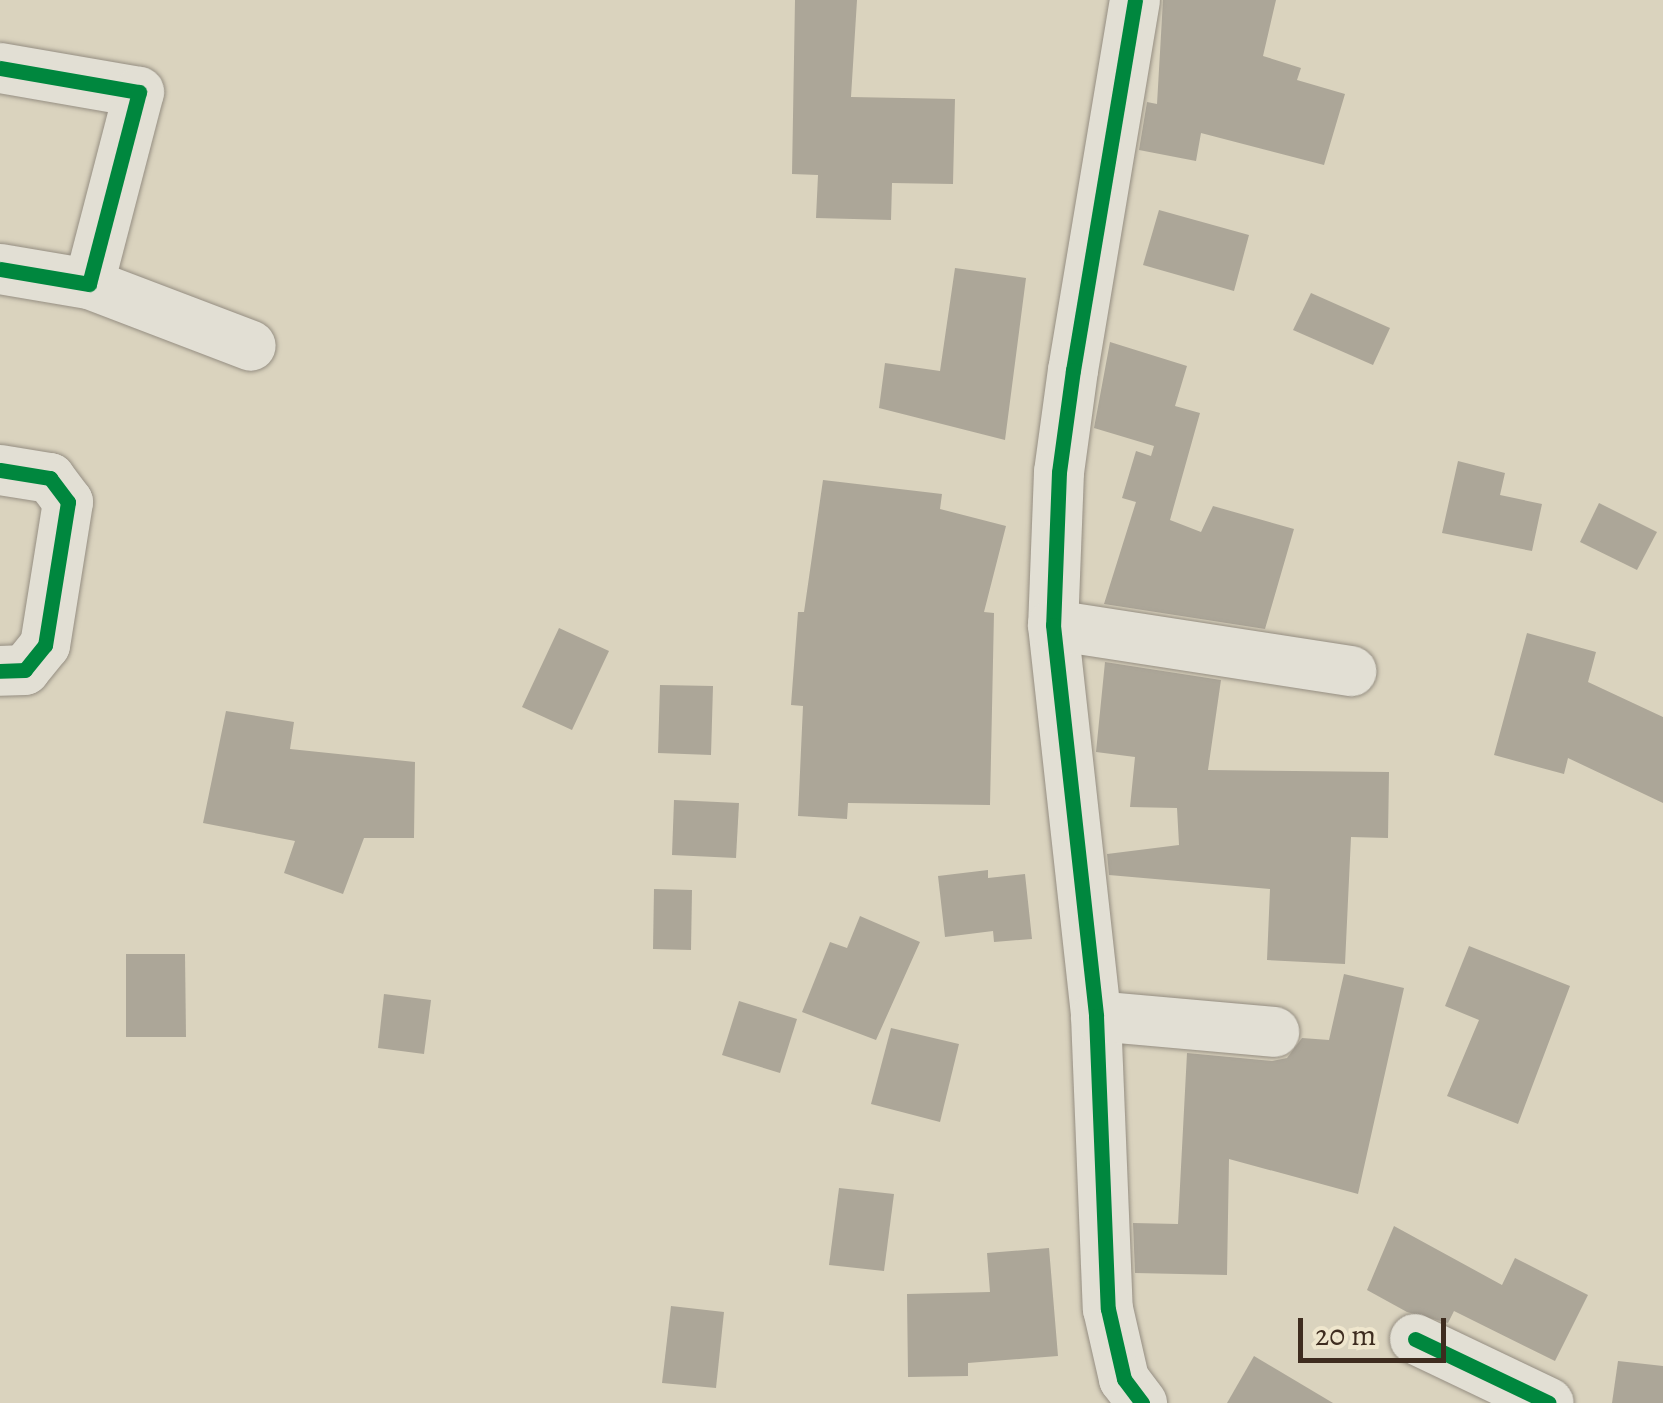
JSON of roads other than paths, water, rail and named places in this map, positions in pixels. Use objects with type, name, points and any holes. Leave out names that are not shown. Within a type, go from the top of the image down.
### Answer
[{"type":"street","points":[[1135,0],[1070,386],[1053,625],[1096,1016],[1108,1309],[1124,1380],[1142,1403]]},
{"type":"street","points":[[0,68],[139,92],[89,284]]},
{"type":"street","points":[[0,268],[89,284],[251,346]]},
{"type":"street","points":[[0,470],[50,478],[68,502],[45,644],[25,670],[0,670]]},
{"type":"street","points":[[1053,625],[1351,671]]},
{"type":"street","points":[[1096,1016],[1274,1032]]},
{"type":"street","points":[[1416,1338],[1549,1403]]}]
